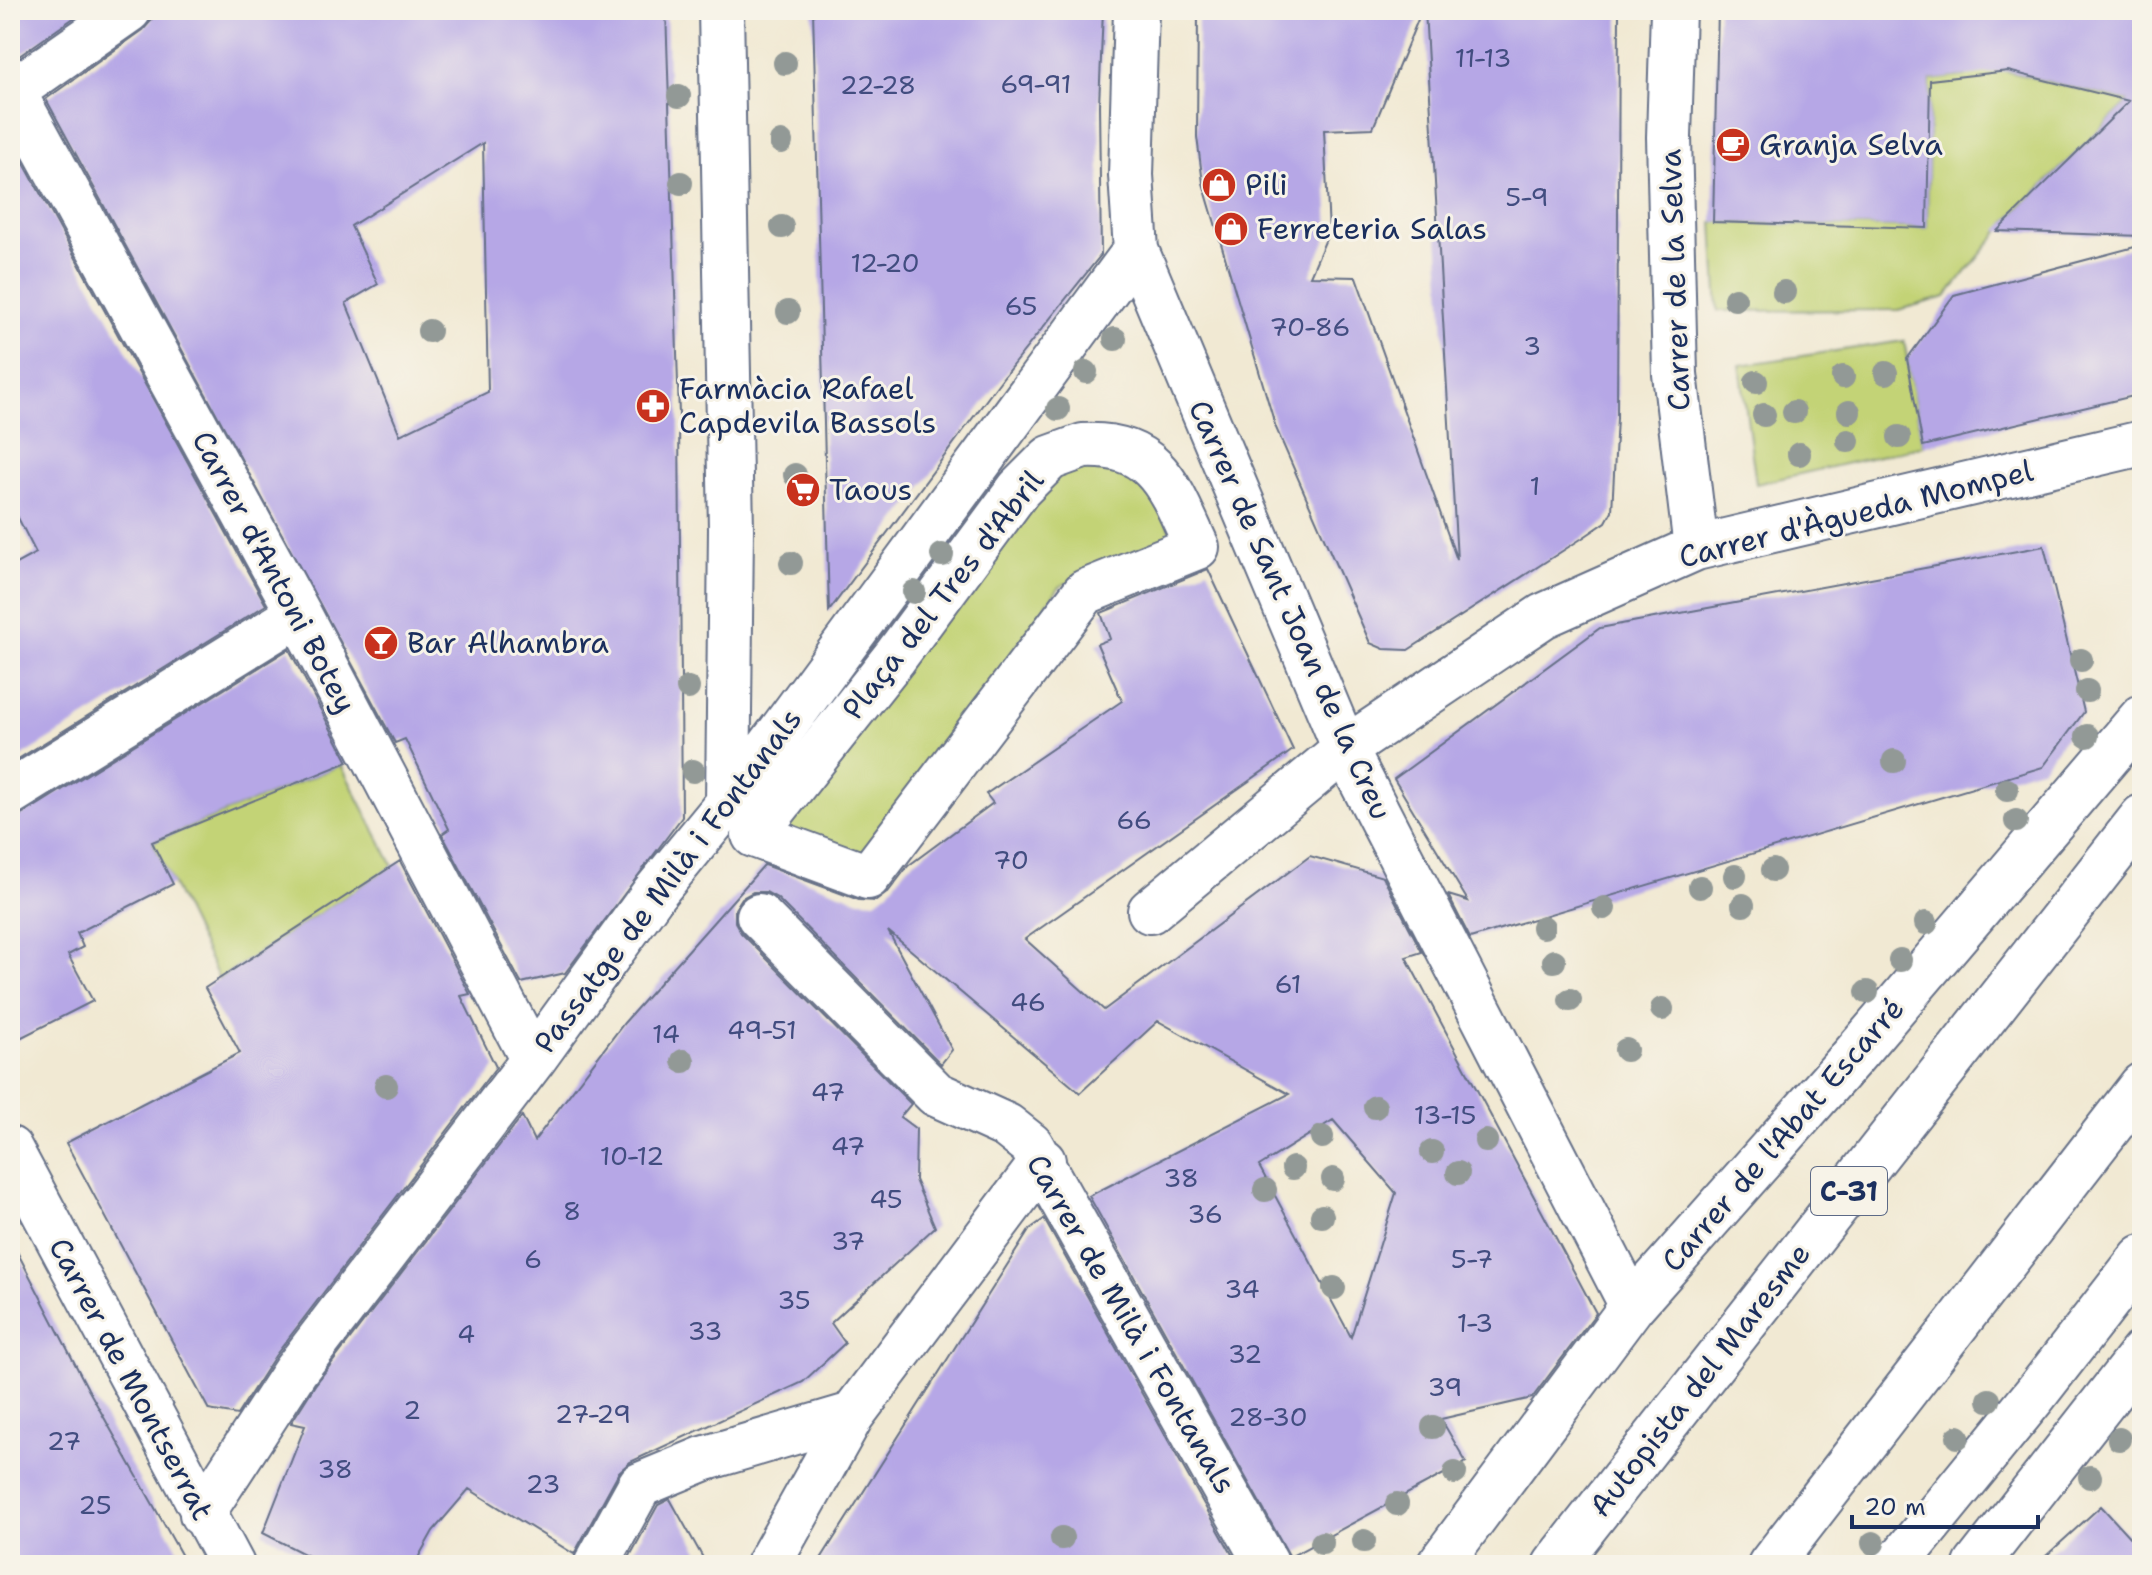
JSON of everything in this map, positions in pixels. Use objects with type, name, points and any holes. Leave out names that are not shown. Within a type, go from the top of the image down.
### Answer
[{"type":"main road","points":[[12,88],[129,10]]},
{"type":"main road","points":[[721,10],[731,529],[741,819]]},
{"type":"main road","name":"Carrer de Sant Joan de la Creu","points":[[1136,10],[1131,175],[1136,250],[1345,749],[1632,1306]]},
{"type":"main road","name":"Carrer de la Selva","points":[[1673,10],[1669,137],[1675,374],[1696,548]]},
{"type":"main road","name":"Carrer d'Antoni Botey","points":[[12,88],[299,614],[533,1060]]},
{"type":"main road","name":"Passatge de Milà i Fontanals","points":[[202,1514],[295,1371],[533,1060],[654,893],[741,819],[1136,250]]},
{"type":"main road","name":"Carrer d'Àgueda Mompel","points":[[1150,911],[1345,749],[1543,616],[1696,548],[2142,443]]},
{"type":"main road","name":"Plaça del Tres d'Abril","points":[[1083,446],[1114,446],[1149,461],[1170,491],[1197,547],[1085,592],[868,877],[741,819],[895,657],[1033,473],[1059,453],[1083,446]]},
{"type":"main road","points":[[10,793],[299,614]]},
{"type":"main road","name":"Carrer de l'Abat Escarré","points":[[1439,1565],[1632,1306],[1854,1055],[2142,717]]},
{"type":"main road","name":"Autopista del Maresme","points":[[1555,1565],[2142,817]]},
{"type":"main road","name":"Carrer de Milà i Fontanals","points":[[759,916],[936,1094],[1007,1126],[1031,1145],[1043,1161],[1267,1565]]},
{"type":"main road","points":[[1770,1565],[2142,1085]]},
{"type":"main road","name":"Carrer de Montserrat","points":[[10,1149],[202,1514],[232,1565]]},
{"type":"main road","points":[[768,1565],[852,1415],[1043,1161]]},
{"type":"main road","points":[[1896,1565],[2142,1257]]},
{"type":"main road","points":[[1976,1565],[2142,1353]]},
{"type":"main road","points":[[596,1565],[640,1485],[703,1459],[852,1415]]},
{"type":"green space","points":[[1960,60],[2129,101],[2011,217],[1946,297],[1898,310],[1718,311],[1713,222],[1927,228],[1930,80],[1965,76]]},
{"type":"green space","points":[[1904,341],[1923,446],[1756,484],[1740,365]]},
{"type":"green space","points":[[1077,458],[1142,466],[1175,541],[1060,586],[858,866],[777,831],[1030,489]]},
{"type":"green space","points":[[341,765],[393,866],[219,979],[152,842]]},
{"type":"building","points":[[10,10],[85,10],[12,61]]},
{"type":"building","points":[[154,10],[666,10],[679,415],[682,817],[565,973],[521,983],[442,834],[449,829],[405,739],[395,743],[46,99],[143,30],[151,21]],"holes":[[[483,143],[488,392],[400,435],[346,303],[378,284],[351,226]]]},
{"type":"building","points":[[813,10],[1103,10],[1099,105],[1101,255],[1004,376],[829,611]]},
{"type":"building","points":[[1198,10],[1422,10],[1373,128],[1324,130],[1329,232],[1310,276],[1356,277],[1457,560],[1425,10],[1619,10],[1617,418],[1612,511],[1606,522],[1408,650],[1384,649],[1370,643],[1276,428],[1203,183],[1197,137]]},
{"type":"building","points":[[1718,10],[2142,10],[2142,236],[1997,231],[2129,101],[2008,71],[1930,80],[1927,228],[1713,222]]},
{"type":"building","points":[[10,138],[266,605],[10,764],[10,567],[36,553],[10,502]]},
{"type":"building","points":[[2142,245],[2142,394],[1923,446],[1907,359],[1954,295]]},
{"type":"building","points":[[2044,546],[2084,712],[2043,767],[1470,938],[1448,895],[1468,901],[1394,779],[1600,628]]},
{"type":"building","points":[[1208,569],[1293,750],[1025,939],[1104,1010],[1310,856],[1383,877],[1422,952],[1406,957],[1596,1313],[1532,1398],[1441,1419],[1466,1462],[1290,1557],[1089,1196],[1289,1094],[1158,1021],[1080,1093],[888,931],[952,1050],[941,1064],[777,898],[766,892],[753,892],[742,898],[735,909],[735,922],[741,933],[911,1104],[900,1117],[916,1129],[915,1180],[935,1227],[831,1323],[845,1343],[803,1382],[630,1462],[619,1472],[574,1554],[469,1489],[433,1531],[414,1565],[326,1565],[263,1533],[305,1426],[291,1423],[315,1385],[522,1116],[534,1141],[624,1023],[764,865],[859,900],[876,901],[888,892],[908,866],[993,803],[986,794],[1122,701],[1097,644],[1110,639],[1101,613]],"holes":[[[1333,1120],[1396,1193],[1351,1337],[1259,1166]]]},
{"type":"building","points":[[289,649],[348,762],[152,842],[173,884],[77,933],[83,947],[68,955],[93,1001],[10,1043],[10,818],[23,814]]},
{"type":"building","points":[[400,861],[470,994],[461,996],[496,1067],[275,1356],[237,1415],[209,1410],[66,1143],[240,1053],[205,988]]},
{"type":"building","points":[[1044,1219],[1238,1565],[817,1565],[1030,1229]]},
{"type":"building","points":[[10,1238],[88,1389],[187,1565],[10,1565]]},
{"type":"building","points":[[670,1499],[707,1565],[625,1565],[658,1505]]},
{"type":"building","points":[[2101,1506],[2142,1551],[2142,1565],[2036,1565]]},
{"type":"place","name":"Granja Selva","points":[[1733,145]]},
{"type":"place","name":"Pili","points":[[1219,185]]},
{"type":"place","name":"Ferreteria Salas","points":[[1231,229]]},
{"type":"place","name":"Farmàcia Rafael Capdevila Bassols","points":[[653,406]]},
{"type":"place","name":"Taous","points":[[803,490]]},
{"type":"place","name":"Bar Alhambra","points":[[381,643]]}]
